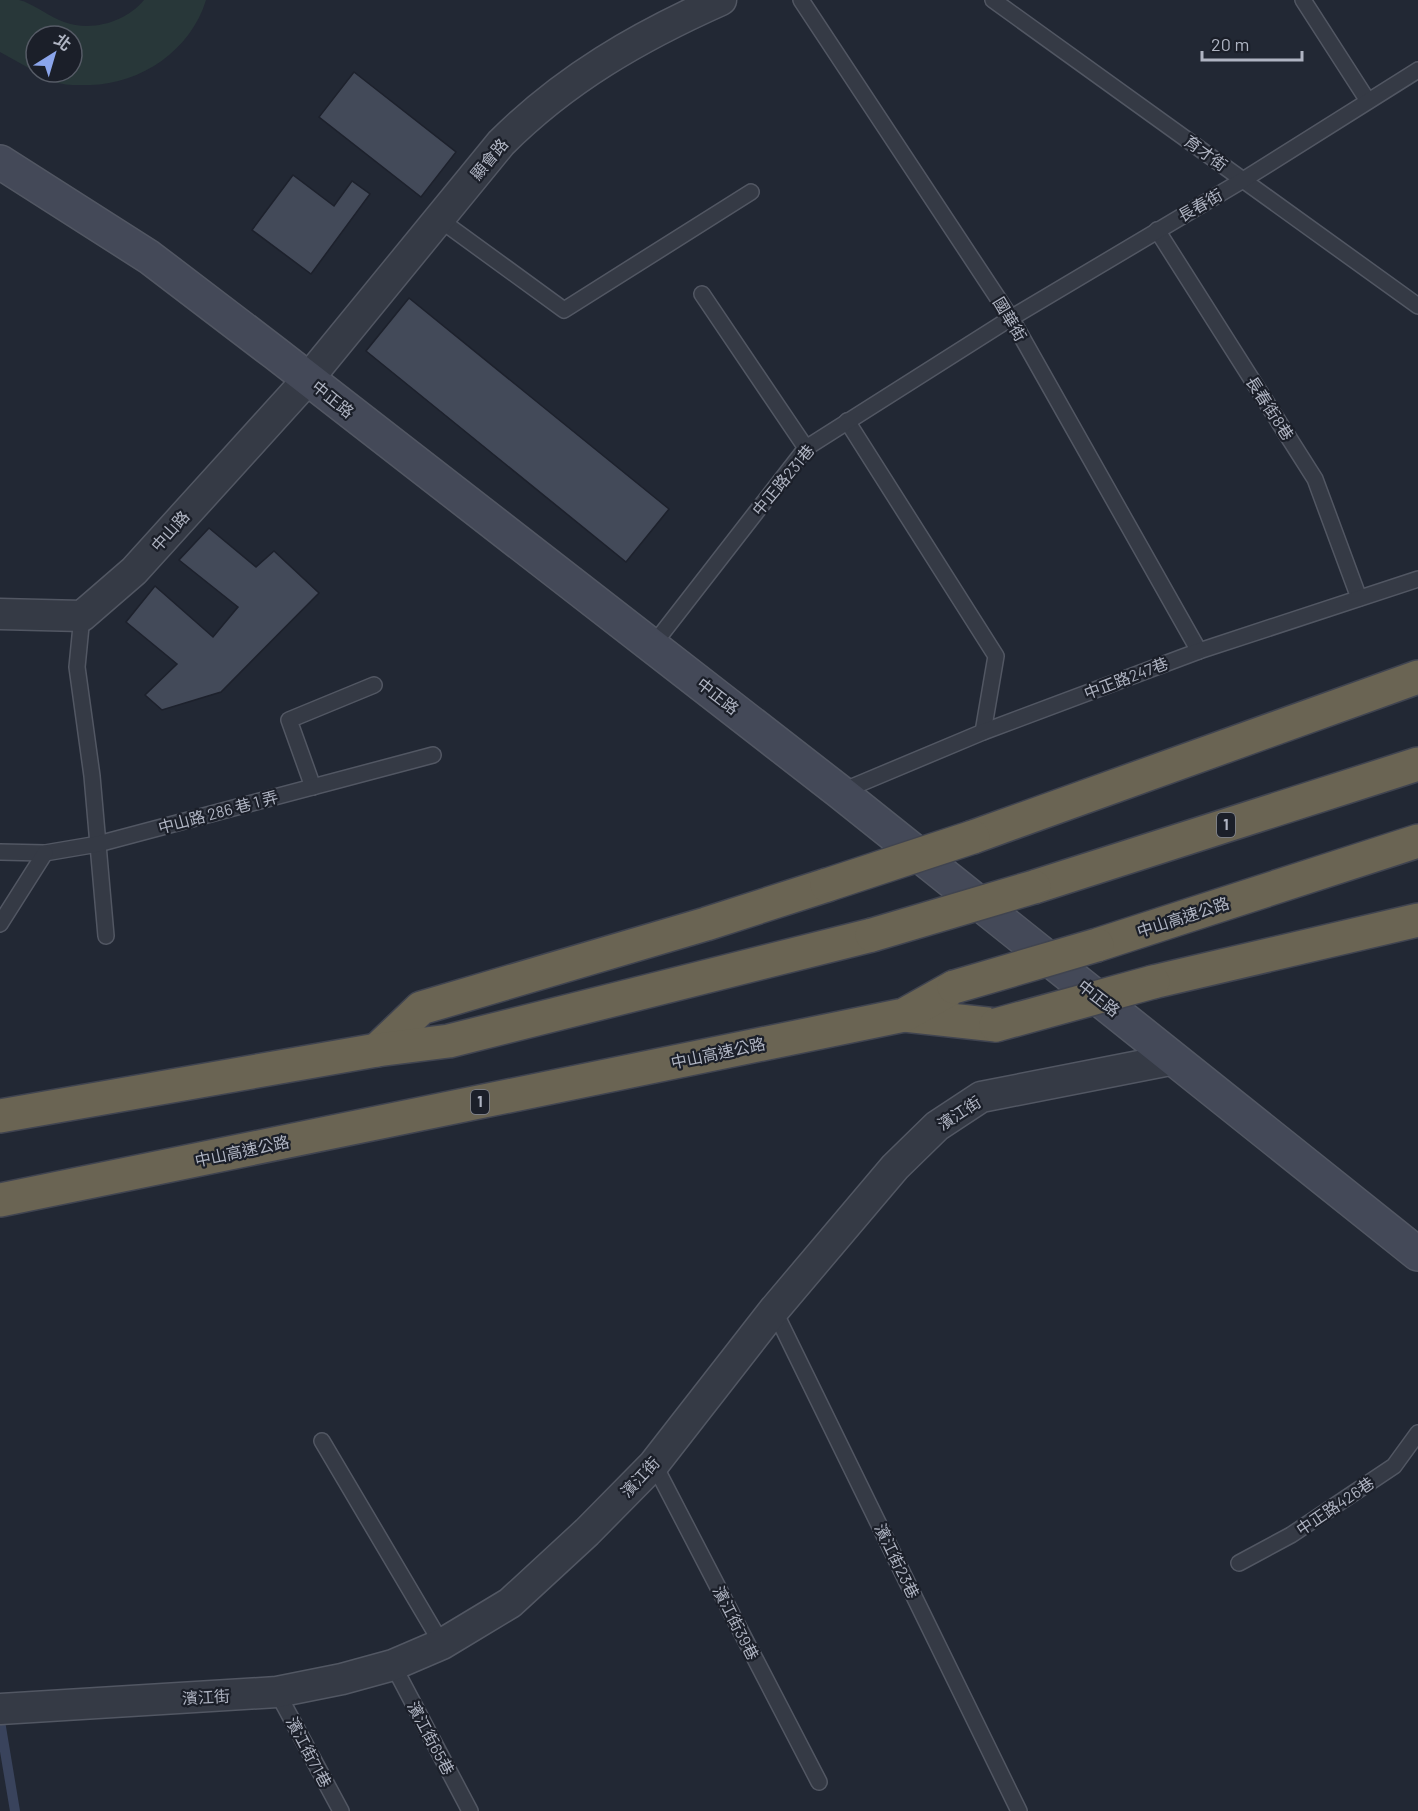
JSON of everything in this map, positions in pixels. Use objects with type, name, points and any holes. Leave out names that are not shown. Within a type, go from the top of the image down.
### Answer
[{"type":"highway","points":[[377,1050],[421,1008],[706,924],[974,837],[1418,677]]},
{"type":"highway","name":"1","points":[[0,1116],[377,1050],[449,1041],[872,936],[1418,764]]},
{"type":"highway","name":"中山高速公路","points":[[0,1200],[904,1015],[954,987],[1097,945],[1418,841]]},
{"type":"highway","points":[[904,1015],[996,1025],[1153,982],[1418,921]]},
{"type":"main road","name":"中正路","points":[[0,162],[148,257],[308,379],[840,792],[1418,1254]]},
{"type":"street","name":"顯會路","points":[[308,379],[501,143],[531,113],[606,58],[721,0]]},
{"type":"street","name":"中山路","points":[[82,616],[134,571],[308,379]]},
{"type":"street","points":[[0,614],[82,616]]},
{"type":"street","name":"濱江街","points":[[0,1709],[277,1692],[342,1679],[393,1665],[442,1644],[510,1603],[587,1532],[654,1464],[774,1310],[895,1167],[937,1126],[981,1097],[1175,1059]]},
{"type":"lane","name":"國華街","points":[[801,0],[1011,318],[1199,651]]},
{"type":"lane","name":"育才街","points":[[993,0],[1418,306]]},
{"type":"lane","points":[[1303,0],[1368,101]]},
{"type":"lane","name":"長春街","points":[[1011,318],[1243,180],[1418,70]]},
{"type":"lane","points":[[439,219],[564,310],[751,192]]},
{"type":"lane","name":"長春街8巷","points":[[1157,230],[1315,478],[1359,598]]},
{"type":"lane","points":[[702,294],[806,448]]},
{"type":"lane","name":"中正路231巷","points":[[653,645],[806,448],[1011,318]]},
{"type":"lane","points":[[847,421],[996,656],[983,732]]},
{"type":"lane","name":"中正路247巷","points":[[840,792],[983,732],[1199,651],[1418,579]]},
{"type":"lane","points":[[82,616],[77,667],[92,776],[106,936]]},
{"type":"lane","points":[[313,787],[289,720],[374,685]]},
{"type":"lane","name":"中山路 286 巷 1 弄","points":[[0,852],[45,853],[98,844],[433,755]]},
{"type":"lane","points":[[0,924],[45,853]]},
{"type":"lane","name":"濱江街23巷","points":[[774,1310],[1019,1811]]},
{"type":"lane","name":"中正路426巷","points":[[1239,1563],[1291,1535],[1394,1466],[1418,1433]]},
{"type":"lane","points":[[322,1441],[442,1644]]},
{"type":"lane","name":"濱江街39巷","points":[[654,1464],[819,1782]]},
{"type":"lane","name":"濱江街65巷","points":[[393,1665],[470,1811]]},
{"type":"lane","name":"濱江街71巷","points":[[277,1692],[341,1811]]},
{"type":"shaded area","points":[[0,0],[19,0],[71,24],[24,24],[24,65],[0,52]]},
{"type":"shaded area","points":[[144,0],[206,0],[189,34],[162,61],[128,78],[109,83],[81,85],[66,84],[84,84],[84,26],[108,23],[118,19],[137,8]]},
{"type":"building","points":[[354,72],[456,152],[421,197],[319,117]]},
{"type":"building","points":[[293,175],[334,206],[352,181],[370,194],[311,274],[252,230]]},
{"type":"building","points":[[409,298],[669,509],[626,562],[366,351]]},
{"type":"building","points":[[209,528],[256,567],[274,551],[319,593],[221,692],[162,710],[145,695],[177,664],[126,622],[155,586],[213,637],[238,607],[179,560]]},
{"type":"waterway","points":[[0,1721],[15,1811]]}]
